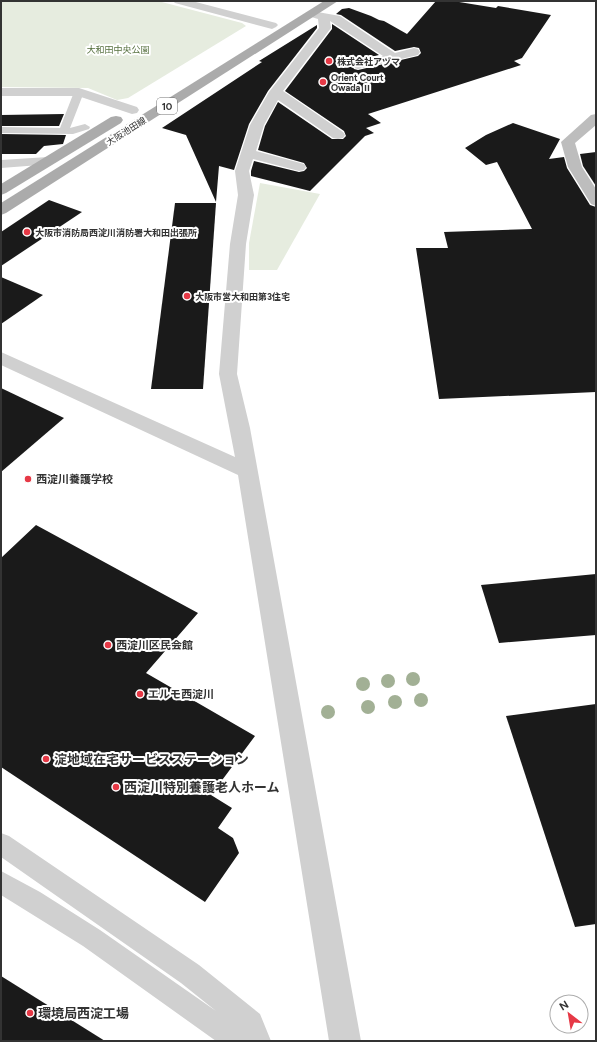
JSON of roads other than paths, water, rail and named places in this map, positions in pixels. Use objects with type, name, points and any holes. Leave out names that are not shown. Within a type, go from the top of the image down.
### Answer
[{"type":"main road","points":[[232,49],[272,25],[319,8]]},
{"type":"main road","name":"大阪池田線","points":[[1,210],[319,8]]},
{"type":"main road","name":"大阪池田線","points":[[1,190],[48,161],[94,128],[132,110],[145,102]]},
{"type":"street","points":[[179,1],[272,25]]},
{"type":"street","points":[[319,8],[393,57]]},
{"type":"street","points":[[319,8],[325,19],[326,28],[276,92],[257,125],[242,171],[246,195],[238,244],[228,374],[240,428],[345,1041]]},
{"type":"street","points":[[358,65],[414,52]]},
{"type":"street","points":[[1,92],[79,92],[132,110]]},
{"type":"street","points":[[276,92],[338,135]]},
{"type":"street","points":[[596,118],[568,142],[575,167],[596,201]]},
{"type":"street","points":[[248,152],[299,167]]},
{"type":"street","points":[[1,164],[48,161]]},
{"type":"street","points":[[1,358],[247,472]]},
{"type":"lane","points":[[64,130],[79,92]]},
{"type":"lane","points":[[1,130],[73,131],[94,128]]},
{"type":"lane","points":[[1,844],[190,974],[251,1022],[258,1041]]},
{"type":"lane","points":[[1,882],[43,905],[236,1041]]},
{"type":"place","name":"株式会社アヅマ","points":[[329,61]]},
{"type":"place","name":"Orient Court Owada Ⅱ","points":[[323,82]]},
{"type":"place","name":"大阪市消防局西淀川消防署大和田出張所","points":[[27,232]]},
{"type":"place","name":"大阪市営大和田第3住宅","points":[[187,296]]},
{"type":"place","name":"西淀川養護学校","points":[[28,479]]},
{"type":"place","name":"西淀川区民会館","points":[[108,645]]},
{"type":"place","name":"エルモ西淀川","points":[[140,694]]},
{"type":"place","name":"淀地域在宅サービスステーション","points":[[46,759]]},
{"type":"place","name":"西淀川特別養護老人ホーム","points":[[116,787]]},
{"type":"place","name":"環境局西淀工場","points":[[30,1013]]},
{"type":"park label","name":"大和田中央公園","points":[[118,49]]}]
